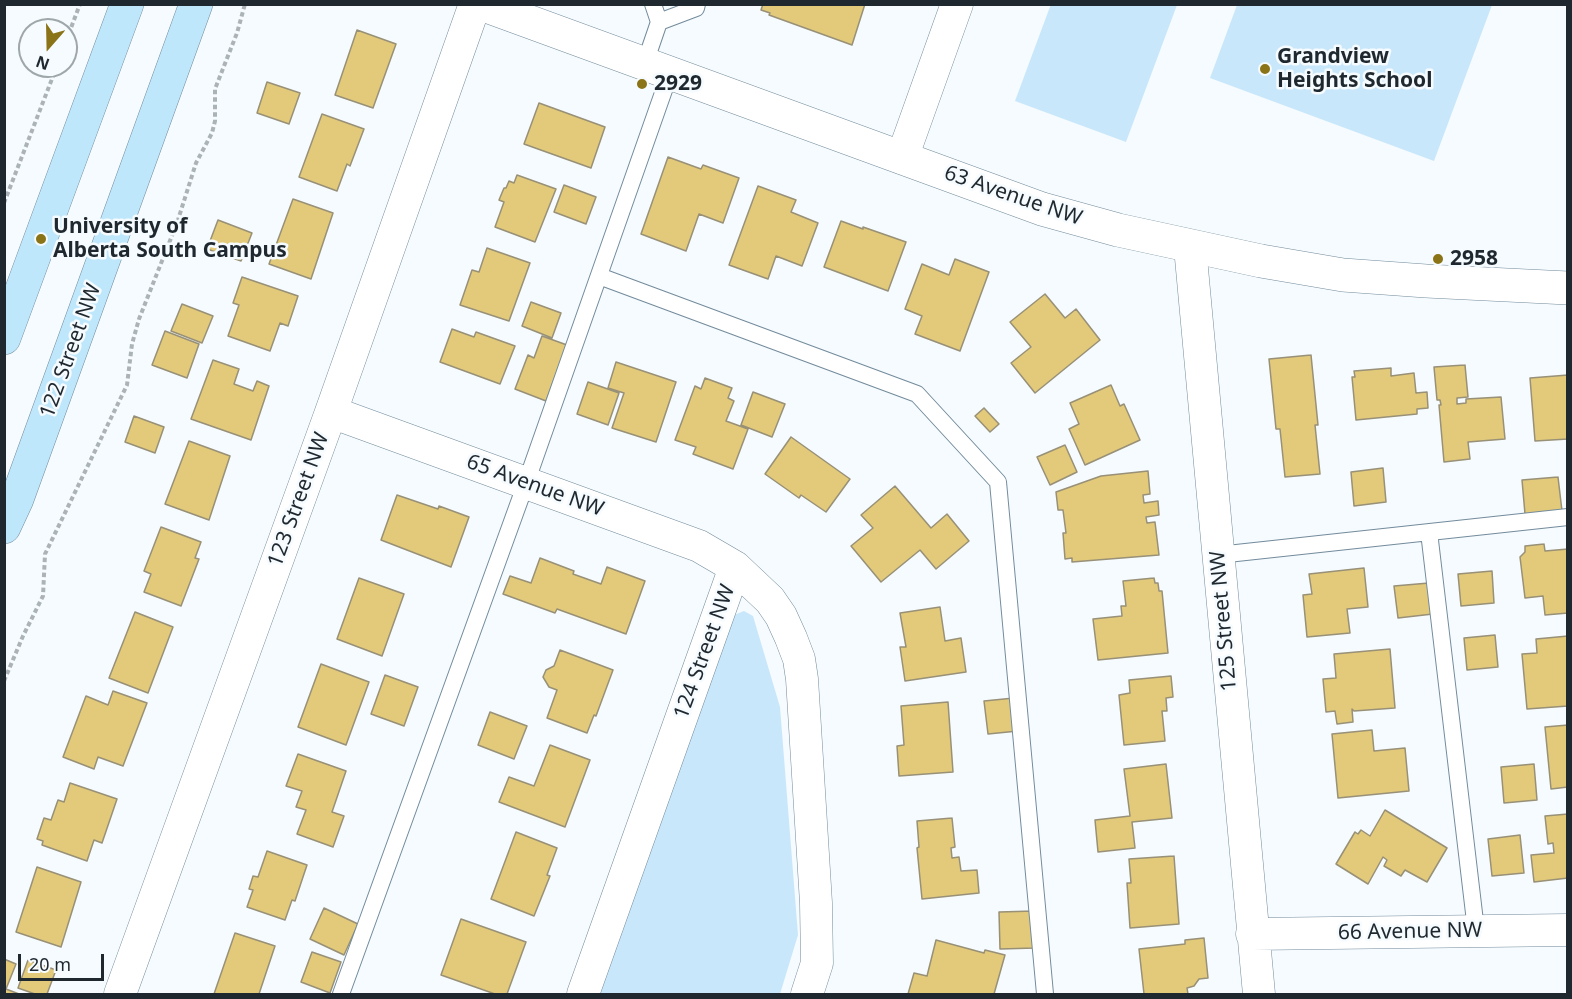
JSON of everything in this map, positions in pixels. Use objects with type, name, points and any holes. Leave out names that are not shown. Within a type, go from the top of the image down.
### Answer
[{"type":"main road","points":[[4,338],[127,4]]},
{"type":"main road","name":"122 Street NW","points":[[4,527],[17,499],[196,4]]},
{"type":"street","name":"123 Street NW","points":[[120,994],[331,412],[475,4]]},
{"type":"street","name":"63 Avenue NW","points":[[481,4],[1042,209],[1118,230],[1190,247],[1343,274],[1426,281],[1568,288]]},
{"type":"street","points":[[902,158],[957,4]]},
{"type":"street","name":"125 Street NW","points":[[1190,247],[1259,994]]},
{"type":"street","name":"65 Avenue NW","points":[[331,412],[699,546],[735,567]]},
{"type":"street","name":"124 Street NW","points":[[583,994],[735,567],[770,600],[781,616],[799,659],[816,903],[817,963],[807,994]]},
{"type":"street","name":"66 Avenue NW","points":[[1252,934],[1568,930]]},
{"type":"lane","points":[[341,994],[599,276],[658,68],[659,22],[653,4]]},
{"type":"lane","points":[[659,22],[696,8],[697,4]]},
{"type":"lane","points":[[599,276],[917,394],[998,482],[1045,994]]},
{"type":"lane","points":[[1218,555],[1568,517]]},
{"type":"lane","points":[[1430,532],[1476,930]]},
{"type":"path","points":[[4,681],[43,596],[45,554],[127,385],[132,344],[139,320],[177,224],[196,163],[212,133],[215,121],[215,89],[237,33],[245,4]]},
{"type":"path","points":[[4,203],[52,78]]},
{"type":"shaded area","points":[[1051,4],[1177,5],[1126,142],[1015,101]]},
{"type":"shaded area","points":[[1237,4],[1492,5],[1434,161],[1210,78]]},
{"type":"shaded area","points":[[744,611],[753,616],[780,707],[798,935],[780,994],[598,994],[734,615]]},
{"type":"building","points":[[763,4],[865,4],[852,45],[769,15],[770,13],[761,10]]},
{"type":"building","points":[[357,30],[396,44],[373,108],[335,95]]},
{"type":"building","points":[[267,82],[300,93],[289,124],[257,113]]},
{"type":"building","points":[[539,103],[605,127],[591,168],[524,144]]},
{"type":"building","points":[[322,114],[364,129],[350,166],[347,164],[337,191],[299,177]]},
{"type":"building","points":[[668,157],[701,169],[703,165],[739,178],[723,223],[699,214],[686,251],[641,234]]},
{"type":"building","points":[[517,175],[556,189],[535,242],[495,227],[504,202],[499,200],[504,188],[509,181],[514,183]]},
{"type":"building","points":[[564,185],[596,197],[586,224],[554,212]]},
{"type":"building","points":[[758,186],[796,200],[791,212],[818,223],[802,266],[776,256],[768,279],[729,265]]},
{"type":"building","points":[[293,199],[333,213],[311,279],[269,264]]},
{"type":"building","points":[[218,220],[252,233],[241,261],[207,249]]},
{"type":"building","points":[[841,221],[906,242],[888,291],[824,267]]},
{"type":"building","points":[[487,248],[530,263],[509,321],[460,305],[472,270],[479,272]]},
{"type":"building","points":[[955,259],[989,272],[960,351],[915,334],[922,316],[905,309],[922,264],[949,275]]},
{"type":"building","points":[[242,277],[298,296],[288,326],[280,323],[270,351],[228,336],[239,305],[233,303]]},
{"type":"building","points":[[1045,294],[1065,318],[1076,309],[1100,340],[1035,393],[1011,363],[1031,347],[1010,322]]},
{"type":"building","points":[[531,302],[561,313],[552,338],[522,326]]},
{"type":"building","points":[[182,304],[213,316],[202,343],[171,331]]},
{"type":"building","points":[[452,329],[474,337],[476,332],[515,346],[500,384],[440,362]]},
{"type":"building","points":[[165,331],[199,344],[187,378],[152,365]]},
{"type":"building","points":[[542,336],[567,345],[546,401],[515,389],[528,355],[534,358]]},
{"type":"building","points":[[1311,355],[1320,474],[1285,477],[1280,429],[1276,429],[1269,359]]},
{"type":"building","points":[[213,360],[239,369],[234,384],[253,391],[257,381],[269,386],[251,440],[191,419]]},
{"type":"building","points":[[616,362],[676,382],[656,442],[612,428],[624,393],[608,388]]},
{"type":"building","points":[[1465,365],[1468,397],[1457,398],[1457,404],[1466,403],[1466,399],[1501,397],[1505,439],[1468,442],[1470,459],[1444,462],[1439,405],[1441,405],[1440,400],[1437,400],[1434,367]]},
{"type":"building","points":[[1391,368],[1391,376],[1414,373],[1416,393],[1427,392],[1428,408],[1417,409],[1417,414],[1356,420],[1352,377],[1355,377],[1354,371]]},
{"type":"building","points":[[1568,375],[1568,439],[1535,441],[1530,378]]},
{"type":"building","points":[[705,378],[732,388],[728,398],[734,401],[726,421],[748,429],[733,469],[693,454],[696,447],[675,440],[695,386],[701,389]]},
{"type":"building","points":[[588,382],[619,393],[608,425],[577,414]]},
{"type":"building","points":[[1111,385],[1120,406],[1124,404],[1140,440],[1085,465],[1069,429],[1079,424],[1070,403]]},
{"type":"building","points":[[753,392],[785,404],[772,437],[741,425]]},
{"type":"building","points":[[984,408],[999,424],[990,432],[975,416]]},
{"type":"building","points":[[134,416],[164,427],[155,453],[125,442]]},
{"type":"building","points":[[791,437],[850,479],[826,512],[801,495],[799,498],[765,474]]},
{"type":"building","points":[[189,441],[230,456],[209,520],[165,504]]},
{"type":"building","points":[[1065,445],[1077,472],[1050,485],[1037,457]]},
{"type":"building","points":[[1383,468],[1386,502],[1354,506],[1351,472]]},
{"type":"building","points":[[1148,471],[1150,494],[1143,495],[1144,503],[1158,501],[1159,515],[1146,517],[1147,523],[1155,522],[1159,555],[1072,562],[1072,558],[1065,559],[1063,533],[1066,533],[1063,510],[1058,510],[1056,492],[1101,476]]},
{"type":"building","points":[[1558,477],[1562,511],[1525,514],[1522,480]]},
{"type":"building","points":[[895,486],[931,528],[947,514],[969,541],[936,569],[920,550],[881,582],[851,546],[873,528],[861,515]]},
{"type":"building","points":[[397,495],[469,517],[451,567],[381,540]]},
{"type":"building","points":[[161,527],[201,542],[195,558],[199,559],[181,606],[144,592],[151,574],[144,571]]},
{"type":"building","points":[[1544,544],[1545,551],[1568,549],[1568,613],[1545,615],[1543,596],[1525,598],[1520,557],[1525,552],[1525,546]]},
{"type":"building","points":[[540,558],[601,584],[607,567],[645,581],[626,634],[557,609],[555,613],[503,594],[510,576],[531,583]]},
{"type":"building","points":[[1364,568],[1368,607],[1347,609],[1350,633],[1307,637],[1303,595],[1312,594],[1309,574]]},
{"type":"building","points":[[1492,571],[1494,603],[1461,606],[1458,574]]},
{"type":"building","points":[[359,578],[404,594],[382,656],[337,639]]},
{"type":"building","points":[[1154,578],[1155,583],[1158,583],[1159,591],[1162,591],[1168,653],[1098,660],[1093,619],[1122,616],[1121,606],[1126,606],[1123,581]]},
{"type":"building","points":[[1429,583],[1433,614],[1398,618],[1394,586]]},
{"type":"building","points":[[940,607],[945,641],[961,638],[966,672],[905,681],[900,647],[906,647],[900,613]]},
{"type":"building","points":[[135,612],[173,627],[148,693],[109,678]]},
{"type":"building","points":[[1495,635],[1498,667],[1467,670],[1464,638]]},
{"type":"building","points":[[1568,636],[1568,706],[1527,709],[1522,654],[1537,653],[1536,639]]},
{"type":"building","points":[[1390,649],[1395,708],[1354,711],[1352,709],[1353,722],[1337,724],[1335,711],[1326,712],[1323,679],[1336,678],[1334,654]]},
{"type":"building","points":[[560,650],[613,670],[596,716],[594,715],[587,733],[547,718],[557,690],[549,687],[543,677],[546,670],[554,666]]},
{"type":"building","points":[[321,664],[369,682],[346,745],[298,727]]},
{"type":"building","points":[[385,675],[418,687],[404,726],[371,714]]},
{"type":"building","points":[[1171,676],[1173,697],[1166,698],[1167,711],[1162,711],[1165,741],[1124,745],[1119,695],[1130,693],[1129,680]]},
{"type":"building","points":[[113,691],[147,703],[123,766],[98,757],[94,769],[63,757],[86,696],[108,705]]},
{"type":"building","points":[[1014,698],[1018,731],[988,734],[984,701]]},
{"type":"building","points":[[948,702],[953,772],[899,776],[897,746],[904,745],[901,706]]},
{"type":"building","points":[[490,712],[527,726],[514,759],[478,745]]},
{"type":"building","points":[[1568,725],[1568,787],[1551,789],[1545,727]]},
{"type":"building","points":[[1372,730],[1374,751],[1405,748],[1409,791],[1338,798],[1332,734]]},
{"type":"building","points":[[550,745],[590,760],[565,827],[499,802],[509,777],[534,786]]},
{"type":"building","points":[[298,754],[346,771],[332,812],[344,816],[333,847],[297,834],[306,810],[296,807],[302,791],[286,786]]},
{"type":"building","points":[[1166,764],[1172,818],[1132,822],[1135,848],[1098,852],[1095,820],[1130,816],[1124,769]]},
{"type":"building","points":[[1534,764],[1537,800],[1504,803],[1501,767]]},
{"type":"building","points":[[70,783],[117,799],[102,843],[94,840],[87,861],[42,845],[43,841],[37,839],[44,818],[51,820],[58,800],[64,802]]},
{"type":"building","points":[[1385,810],[1447,848],[1427,882],[1405,870],[1401,876],[1384,866],[1387,860],[1383,857],[1368,884],[1336,864],[1355,832],[1358,834],[1361,830],[1370,836]]},
{"type":"building","points":[[1568,814],[1568,878],[1534,882],[1531,855],[1554,853],[1553,843],[1548,844],[1545,816]]},
{"type":"building","points":[[952,818],[955,847],[951,848],[952,858],[959,857],[961,871],[977,870],[979,893],[922,899],[917,821]]},
{"type":"building","points":[[516,832],[557,848],[547,875],[550,876],[534,916],[491,899]]},
{"type":"building","points":[[1520,835],[1524,873],[1492,876],[1488,839]]},
{"type":"building","points":[[267,851],[307,865],[295,901],[292,900],[285,920],[247,907],[253,890],[249,889],[253,876],[258,877]]},
{"type":"building","points":[[1174,856],[1179,924],[1130,928],[1127,883],[1131,883],[1129,859]]},
{"type":"building","points":[[37,867],[81,882],[61,947],[16,932]]},
{"type":"building","points":[[324,908],[358,924],[344,955],[310,939]]},
{"type":"building","points":[[1034,911],[1035,948],[1000,949],[999,912]]},
{"type":"building","points":[[461,919],[526,942],[507,994],[495,994],[441,975]]},
{"type":"building","points":[[235,933],[275,946],[259,994],[214,994]]},
{"type":"building","points":[[1204,938],[1208,978],[1199,979],[1194,986],[1187,988],[1188,994],[1144,994],[1139,949],[1185,944],[1185,940]]},
{"type":"building","points":[[936,940],[984,953],[985,950],[1005,955],[994,994],[908,994],[914,973],[927,976]]},
{"type":"building","points":[[312,952],[341,962],[330,993],[301,982]]},
{"type":"building","points":[[4,959],[16,964],[6,989],[19,994],[4,994]]},
{"type":"building","points":[[28,960],[56,970],[47,994],[35,994],[18,988]]},
{"type":"place","name":"Grandview Heights School","points":[[1265,69]]},
{"type":"place","name":"2929","points":[[642,84]]},
{"type":"place","name":"University of Alberta South Campus","points":[[41,239]]},
{"type":"place","name":"2958","points":[[1438,259]]}]
